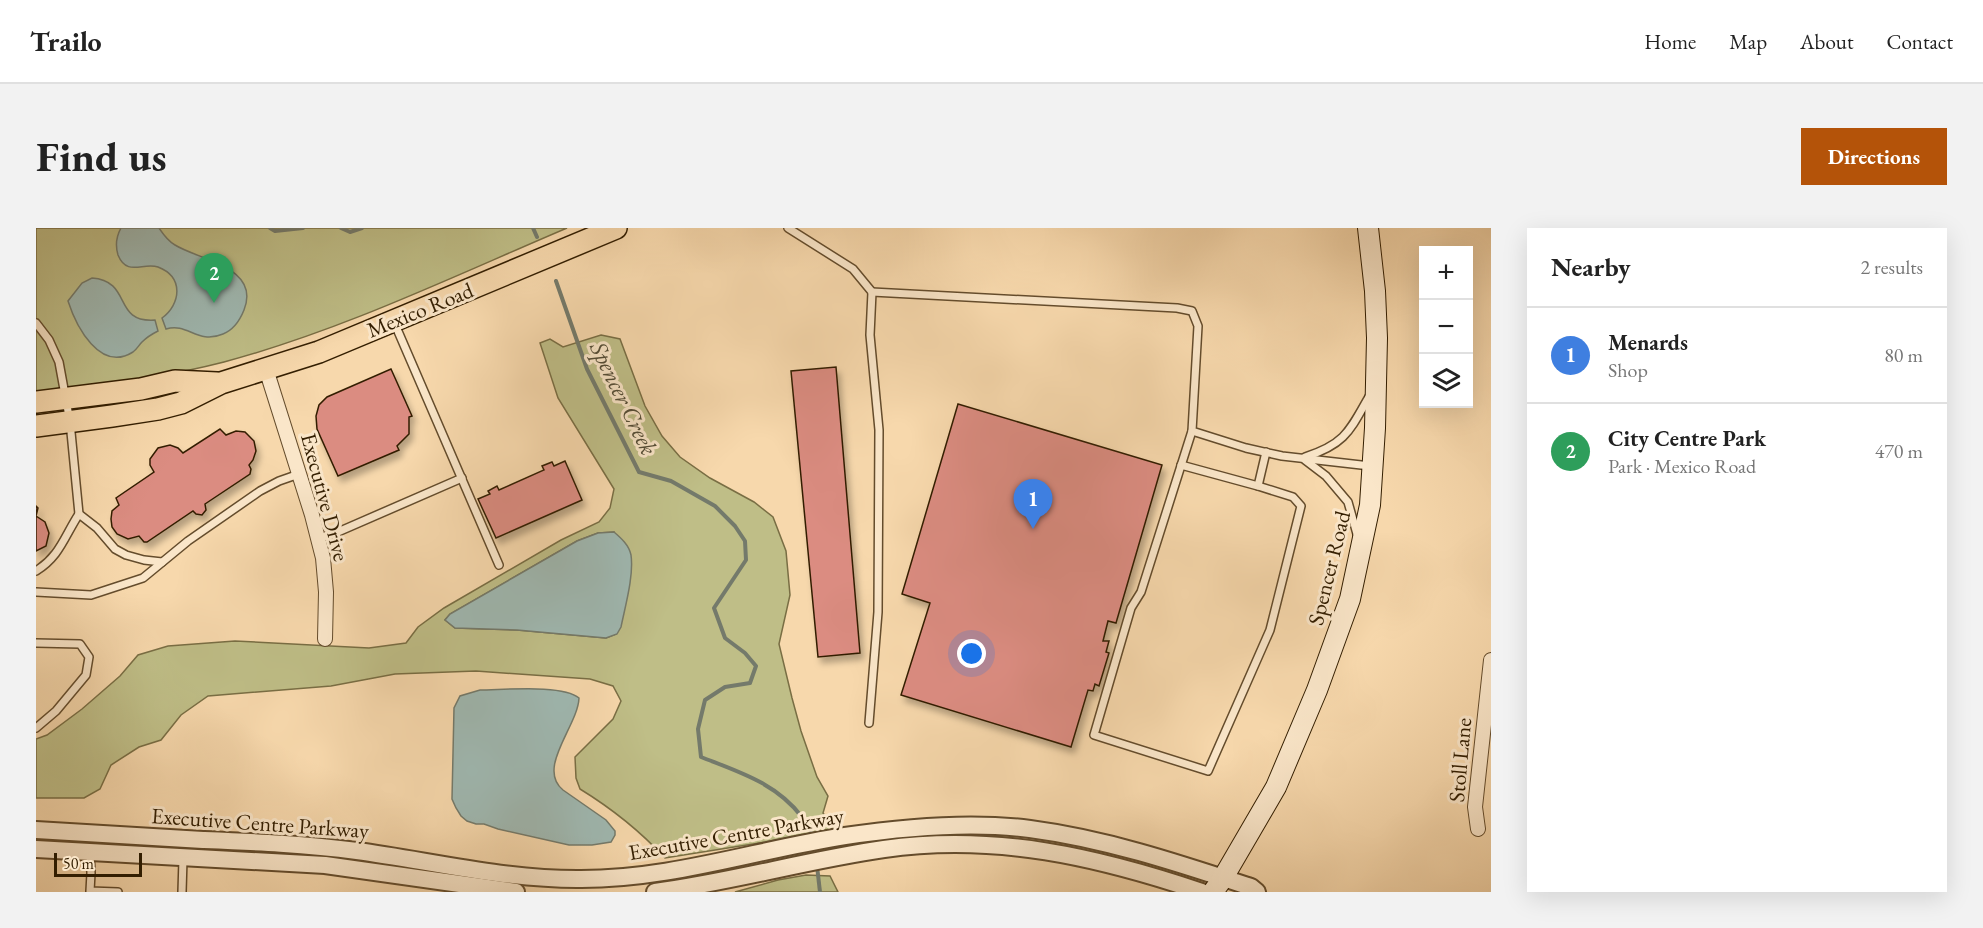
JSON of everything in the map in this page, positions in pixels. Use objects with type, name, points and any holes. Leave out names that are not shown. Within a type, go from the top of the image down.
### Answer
[{"type":"main road","name":"Mexico Road","points":[[36,426],[158,409],[181,403],[221,383],[319,352],[394,322],[616,228]]},
{"type":"main road","name":"Spencer Road","points":[[1218,885],[1276,787],[1317,690],[1350,599],[1370,505],[1377,385],[1374,291],[1368,228]]},
{"type":"main road","name":"Mexico Road","points":[[36,402],[141,389],[175,381],[221,383]]},
{"type":"street","name":"Executive Drive","points":[[266,369],[323,558],[326,592],[325,639]]},
{"type":"street","name":"Stoll Lane","points":[[1478,829],[1475,807],[1491,660]]},
{"type":"street","name":"Executive Centre Parkway","points":[[36,830],[310,846],[356,850],[502,873],[574,879],[611,879],[660,874],[842,837],[934,827],[1028,828],[1101,841],[1218,885],[1251,887],[1257,892]]},
{"type":"street","name":"Executive Centre Parkway","points":[[656,892],[846,856],[926,845],[971,844],[1035,849],[1081,857],[1202,892]]},
{"type":"street","name":"Executive Centre Parkway","points":[[36,849],[325,865],[516,892]]},
{"type":"lane","points":[[790,228],[853,269],[872,292],[870,335],[879,430],[878,612],[869,723]]},
{"type":"lane","points":[[872,292],[1177,308],[1192,311],[1198,326],[1192,432],[1141,592],[1131,608],[1094,735],[1208,771],[1270,630],[1301,506],[1293,497],[1182,465]]},
{"type":"lane","points":[[36,322],[55,351],[59,362],[70,422],[79,514],[56,555],[36,571]]},
{"type":"lane","points":[[394,322],[499,564]]},
{"type":"lane","points":[[1303,458],[1327,450],[1343,438],[1377,385]]},
{"type":"lane","points":[[1192,432],[1266,452],[1372,466]]},
{"type":"lane","points":[[1258,486],[1266,452]]},
{"type":"lane","points":[[1303,458],[1326,476],[1348,502],[1361,546]]},
{"type":"lane","points":[[36,592],[91,595],[143,578],[188,541],[260,490],[299,474]]},
{"type":"lane","points":[[318,538],[332,535],[462,478]]},
{"type":"lane","points":[[79,514],[97,528],[115,549],[144,560],[162,562]]},
{"type":"lane","points":[[36,643],[80,644],[89,657],[86,675],[56,711],[36,728]]},
{"type":"lane","points":[[182,892],[185,839]]},
{"type":"lane","points":[[90,851],[90,891],[118,892]]},
{"type":"shaded area","points":[[36,228],[567,228],[398,301],[268,349],[224,362],[177,372],[36,394]]},
{"type":"shaded area","points":[[601,335],[620,339],[645,406],[662,436],[680,457],[710,478],[754,502],[773,517],[786,551],[790,595],[779,644],[801,731],[817,777],[828,796],[823,813],[829,821],[844,827],[665,858],[625,820],[580,789],[576,778],[575,757],[613,719],[621,701],[613,686],[590,679],[476,671],[395,674],[331,686],[208,696],[181,715],[161,740],[139,747],[111,765],[100,789],[84,798],[36,798],[36,739],[47,735],[82,709],[120,676],[138,655],[168,646],[235,641],[369,648],[406,643],[418,627],[444,608],[561,540],[599,522],[610,508],[614,489],[558,398],[540,343],[550,339],[563,347]],"holes":[[[614,532],[616,634],[606,638],[517,630],[455,628],[445,620],[450,614],[577,541],[598,533]]]},
{"type":"shaded area","points":[[806,875],[830,876],[838,892],[735,892],[778,880]]},
{"type":"water","points":[[121,228],[159,228],[175,245],[236,274],[244,284],[247,295],[244,310],[236,324],[227,332],[214,337],[206,337],[181,328],[166,329],[162,318],[173,306],[177,291],[176,284],[166,271],[158,267],[131,267],[122,262],[116,244]]},
{"type":"water","points":[[92,278],[105,281],[113,286],[133,315],[142,319],[155,320],[158,331],[133,352],[121,357],[100,352],[83,334],[68,301],[82,283]]},
{"type":"water","points":[[614,532],[628,548],[632,563],[627,601],[617,634],[606,638],[517,630],[455,628],[445,620],[450,614],[577,541],[598,533]]},
{"type":"water","points":[[547,689],[579,698],[577,709],[556,759],[554,770],[556,781],[563,790],[606,820],[615,831],[611,842],[569,845],[476,824],[461,816],[452,799],[454,708],[460,696],[480,690]]},
{"type":"building","points":[[836,367],[860,653],[818,657],[791,371]]},
{"type":"building","points":[[391,369],[412,416],[409,417],[409,434],[397,446],[399,450],[338,476],[317,429],[316,416],[319,405],[327,397]]},
{"type":"building","points":[[958,404],[1162,465],[1116,623],[1108,621],[1103,641],[1109,641],[1106,652],[1109,653],[1099,686],[1095,684],[1093,691],[1088,690],[1071,747],[901,695],[930,603],[902,594]]},
{"type":"building","points":[[220,429],[226,435],[236,431],[245,432],[254,441],[256,451],[249,465],[250,474],[205,504],[206,510],[202,515],[193,511],[147,542],[139,536],[128,539],[117,534],[112,527],[111,519],[112,511],[119,505],[116,498],[154,472],[150,459],[158,448],[170,445],[183,453]]},
{"type":"building","points":[[565,461],[582,500],[496,538],[478,499],[490,494],[488,491],[497,486],[499,490],[544,470],[542,466],[552,462],[554,466]]},
{"type":"building","points":[[36,516],[45,522],[49,533],[46,546],[36,551]]},
{"type":"waterway","points":[[270,228],[275,231],[303,228]]},
{"type":"waterway","points":[[341,228],[350,232],[362,228]]},
{"type":"waterway","name":"Spencer Creek","points":[[533,228],[537,237]]},
{"type":"waterway","name":"Spencer Creek","points":[[556,281],[587,369],[639,472],[671,481],[715,506],[735,526],[745,541],[746,560],[714,608],[725,638],[745,653],[756,666],[750,683],[725,687],[705,700],[698,729],[701,757],[756,780],[781,795],[802,817],[810,829],[812,838]]},
{"type":"waterway","name":"Spencer Creek","points":[[817,866],[820,892]]},
{"type":"place","name":"City Centre Park","points":[[214,303]]},
{"type":"place","name":"Menards","points":[[1033,529]]}]
